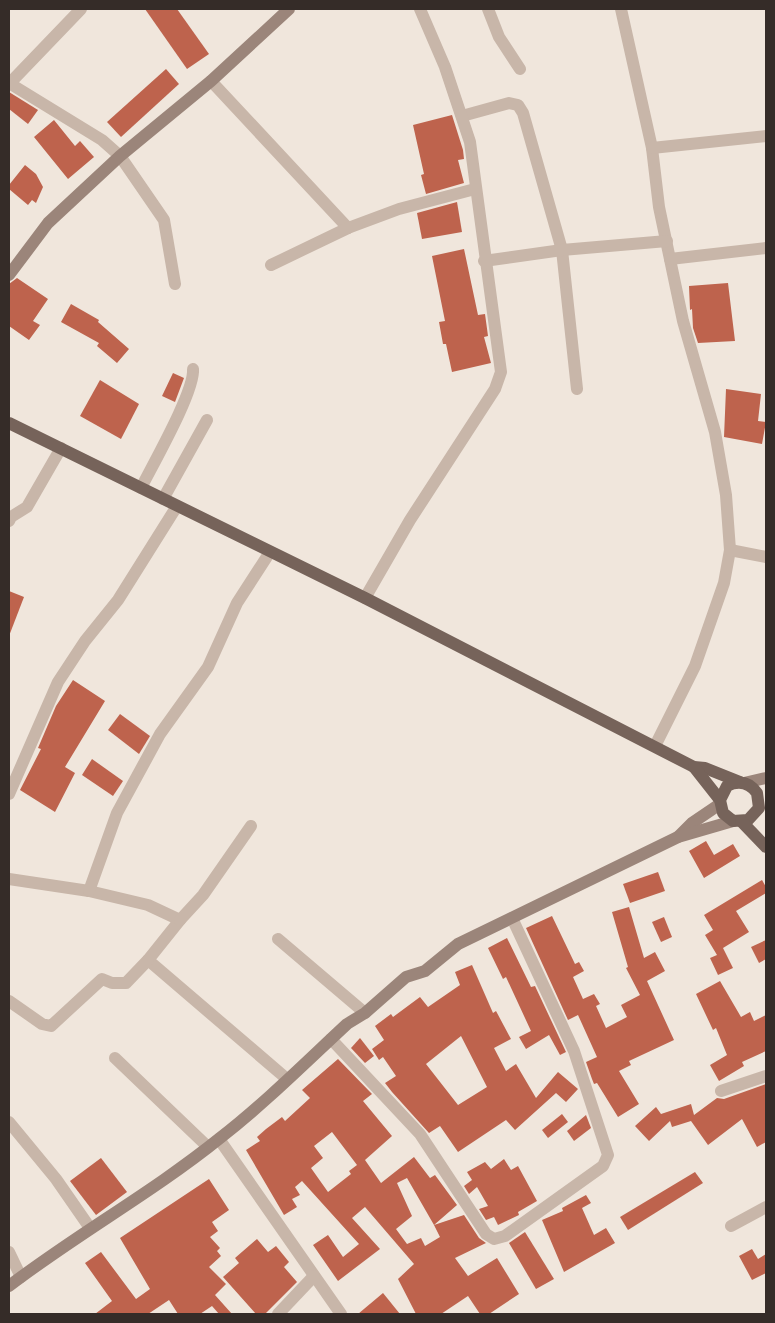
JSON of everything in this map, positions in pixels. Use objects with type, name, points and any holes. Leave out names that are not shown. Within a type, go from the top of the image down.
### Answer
[{"type":"main road","points":[[9,275],[48,223],[120,156],[211,82],[289,9]]},
{"type":"main road","points":[[9,422],[364,598],[694,767],[705,768],[753,787],[757,793],[766,820]]},
{"type":"main road","points":[[694,767],[720,802],[723,813],[737,821],[766,846]]},
{"type":"main road","points":[[678,837],[692,823],[720,802],[727,786],[766,778]]},
{"type":"main road","points":[[9,1286],[214,1143],[252,1113],[347,1024],[365,1014],[406,977],[425,971],[458,944],[678,837],[753,816],[761,805]]},
{"type":"street","points":[[81,9],[9,84],[102,140],[120,156],[164,220],[175,284]]},
{"type":"street","points":[[364,598],[410,520],[495,389],[501,372],[500,354],[484,261],[470,142],[462,116],[420,9]]},
{"type":"street","points":[[488,9],[499,37],[520,69]]},
{"type":"street","points":[[621,9],[652,148],[670,259],[683,321],[715,432],[726,495],[730,550],[724,583],[695,666],[655,746]]},
{"type":"street","points":[[211,82],[348,228]]},
{"type":"street","points":[[462,116],[509,103],[518,105],[523,114],[562,250],[577,389]]},
{"type":"street","points":[[652,148],[766,136]]},
{"type":"street","points":[[271,265],[348,228],[399,209],[476,189]]},
{"type":"street","points":[[484,261],[562,250],[667,241]]},
{"type":"street","points":[[670,259],[766,248]]},
{"type":"street","points":[[141,488],[188,395],[194,378],[193,369]]},
{"type":"street","points":[[163,499],[208,420]]},
{"type":"street","points":[[9,521],[11,517],[27,507],[61,448]]},
{"type":"street","points":[[9,794],[58,682],[85,641],[118,600],[177,506]]},
{"type":"street","points":[[730,550],[766,557]]},
{"type":"street","points":[[89,891],[116,813],[160,734],[208,668],[237,603],[270,552]]},
{"type":"street","points":[[9,1001],[42,1024],[51,1026],[58,1022],[102,979],[112,983],[126,983],[203,895],[251,826]]},
{"type":"street","points":[[9,879],[89,891],[148,906],[180,920]]},
{"type":"street","points":[[331,1039],[420,1134],[486,1234],[494,1239],[505,1236],[603,1166],[608,1155],[574,1051],[512,918]]},
{"type":"street","points":[[278,939],[365,1014]]},
{"type":"street","points":[[148,960],[287,1079]]},
{"type":"street","points":[[115,1058],[214,1143],[341,1314]]},
{"type":"street","points":[[721,1091],[766,1076]]},
{"type":"street","points":[[9,1122],[56,1179],[90,1228]]},
{"type":"street","points":[[731,1226],[766,1207]]},
{"type":"street","points":[[9,1252],[21,1277]]},
{"type":"street","points":[[278,1314],[314,1276]]},
{"type":"building","points":[[145,9],[177,9],[209,54],[187,69]]},
{"type":"building","points":[[166,69],[179,84],[121,137],[107,122]]},
{"type":"building","points":[[9,92],[38,110],[28,124],[9,109]]},
{"type":"building","points":[[452,115],[463,150],[464,159],[458,160],[464,183],[426,194],[421,175],[424,174],[413,125]]},
{"type":"building","points":[[54,120],[75,146],[80,141],[94,157],[68,179],[34,137]]},
{"type":"building","points":[[25,165],[36,174],[43,187],[36,203],[32,200],[28,205],[9,189],[9,185]]},
{"type":"building","points":[[457,202],[462,232],[422,239],[417,213]]},
{"type":"building","points":[[464,249],[478,315],[485,314],[488,336],[484,337],[491,363],[452,372],[446,344],[443,344],[439,322],[445,321],[432,256]]},
{"type":"building","points":[[17,278],[48,299],[33,321],[40,325],[29,340],[9,326],[9,284]]},
{"type":"building","points":[[728,283],[735,341],[698,343],[693,328],[692,309],[690,310],[689,286]]},
{"type":"building","points":[[71,304],[99,320],[98,322],[129,349],[117,363],[97,346],[99,343],[61,322]]},
{"type":"building","points":[[173,373],[184,378],[175,402],[162,396]]},
{"type":"building","points":[[100,380],[139,404],[121,439],[80,416]]},
{"type":"building","points":[[726,389],[761,394],[758,421],[766,422],[762,444],[724,437]]},
{"type":"building","points":[[9,591],[24,597],[9,636]]},
{"type":"building","points":[[73,680],[105,701],[65,767],[75,773],[55,812],[20,790],[41,749],[38,748],[56,706]]},
{"type":"building","points":[[120,714],[150,736],[139,754],[108,730]]},
{"type":"building","points":[[92,759],[123,781],[113,796],[82,775]]},
{"type":"building","points":[[706,841],[714,855],[733,844],[740,856],[704,878],[689,851]]},
{"type":"building","points":[[658,872],[665,891],[630,903],[623,884]]},
{"type":"building","points":[[762,880],[766,887],[766,893],[736,911],[749,932],[723,948],[733,968],[718,975],[710,958],[717,955],[705,935],[713,930],[704,915]]},
{"type":"building","points":[[629,907],[644,958],[655,952],[665,971],[647,981],[674,1040],[629,1061],[631,1065],[619,1071],[639,1104],[618,1117],[597,1083],[594,1084],[592,1079],[586,1062],[597,1057],[578,1015],[568,1020],[526,928],[552,916],[575,964],[579,962],[584,971],[573,977],[583,999],[594,994],[600,1004],[596,1006],[606,1028],[627,1017],[621,1005],[640,995],[626,968],[628,967],[612,912]]},
{"type":"building","points":[[664,917],[672,937],[661,942],[652,922]]},
{"type":"building","points":[[507,938],[531,987],[535,986],[566,1052],[560,1055],[549,1035],[526,1049],[519,1037],[531,1031],[506,977],[503,979],[488,948]]},
{"type":"building","points":[[766,940],[766,959],[759,963],[751,947]]},
{"type":"building","points":[[472,965],[493,1013],[496,1011],[511,1039],[494,1048],[506,1071],[516,1064],[536,1098],[558,1072],[578,1089],[566,1102],[556,1093],[515,1130],[506,1120],[458,1152],[440,1126],[429,1133],[392,1092],[385,1083],[396,1076],[383,1057],[379,1060],[372,1049],[384,1040],[375,1026],[391,1014],[393,1017],[420,997],[428,1007],[460,985],[455,972]],"holes":[[[461,1036],[487,1087],[458,1105],[426,1064]]]},
{"type":"building","points":[[720,981],[741,1017],[750,1012],[754,1021],[766,1015],[766,1051],[742,1062],[744,1066],[719,1081],[710,1065],[727,1055],[716,1028],[713,1030],[696,994]]},
{"type":"building","points":[[360,1038],[374,1056],[365,1063],[351,1048]]},
{"type":"building","points":[[338,1059],[372,1094],[363,1101],[392,1136],[365,1160],[381,1183],[414,1157],[430,1178],[435,1175],[457,1205],[434,1225],[464,1215],[479,1238],[486,1243],[455,1258],[468,1276],[497,1258],[519,1294],[489,1314],[480,1314],[468,1296],[441,1314],[416,1314],[398,1279],[414,1264],[365,1207],[352,1218],[380,1249],[338,1281],[313,1245],[328,1235],[343,1257],[359,1244],[302,1181],[295,1187],[300,1195],[292,1199],[297,1207],[284,1215],[246,1150],[260,1141],[257,1137],[266,1129],[282,1117],[285,1121],[310,1098],[302,1090]],"holes":[[[332,1132],[357,1165],[349,1171],[351,1174],[328,1192],[311,1168],[323,1158],[314,1146]],[[407,1178],[440,1237],[425,1246],[421,1238],[407,1244],[396,1229],[412,1216],[397,1183]]]},
{"type":"building","points":[[766,1084],[766,1142],[757,1147],[742,1119],[708,1145],[691,1121],[672,1127],[670,1121],[649,1141],[635,1126],[656,1107],[661,1114],[691,1104],[694,1115],[717,1098],[724,1099]]},
{"type":"building","points":[[562,1114],[568,1122],[548,1138],[542,1130]]},
{"type":"building","points":[[586,1115],[591,1128],[574,1141],[567,1131]]},
{"type":"building","points":[[101,1158],[127,1192],[96,1215],[70,1181]]},
{"type":"building","points":[[504,1159],[511,1170],[518,1166],[537,1201],[518,1212],[519,1215],[498,1225],[494,1217],[486,1220],[479,1209],[488,1206],[477,1187],[469,1194],[464,1186],[472,1180],[467,1172],[485,1162],[491,1169]]},
{"type":"building","points":[[695,1172],[703,1183],[628,1230],[620,1217]]},
{"type":"building","points":[[209,1179],[229,1210],[212,1222],[218,1231],[210,1237],[220,1248],[217,1251],[221,1256],[209,1267],[226,1284],[215,1295],[232,1314],[219,1314],[212,1306],[200,1314],[178,1314],[169,1300],[148,1314],[95,1314],[112,1301],[85,1263],[101,1252],[136,1299],[150,1289],[120,1238]]},
{"type":"building","points":[[586,1195],[591,1203],[582,1208],[594,1235],[606,1228],[615,1243],[564,1272],[542,1220],[563,1211],[562,1208]]},
{"type":"building","points":[[525,1232],[554,1279],[536,1289],[509,1243]]},
{"type":"building","points":[[257,1239],[268,1252],[276,1246],[289,1262],[284,1267],[297,1282],[265,1314],[256,1314],[223,1277],[239,1263],[235,1258]]},
{"type":"building","points":[[752,1249],[758,1259],[766,1254],[766,1273],[752,1280],[739,1256]]},
{"type":"building","points":[[383,1293],[400,1314],[358,1314]]}]
